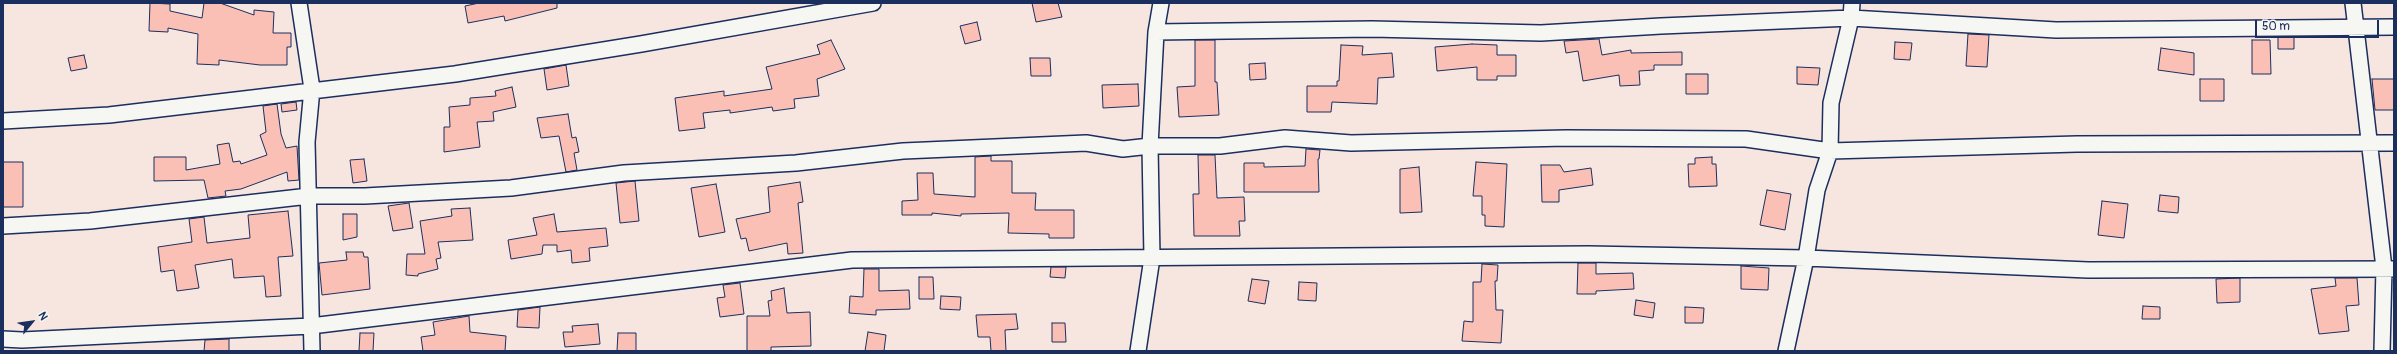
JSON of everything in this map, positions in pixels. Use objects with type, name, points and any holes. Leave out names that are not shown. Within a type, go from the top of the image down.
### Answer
[{"type":"street","points":[[299,3],[312,89],[308,142],[310,326],[312,351]]},
{"type":"street","points":[[3,121],[109,115],[312,89],[455,74],[641,44],[873,3]]},
{"type":"street","points":[[1138,351],[1152,258],[1150,146],[1156,32],[1161,3]]},
{"type":"street","points":[[1786,351],[1806,258],[1817,190],[1830,151],[1831,103],[1851,18],[1852,3]]},
{"type":"street","points":[[2353,3],[2369,143],[2389,268],[2382,351]]},
{"type":"street","points":[[1156,32],[1372,29],[1541,33],[1851,18],[2056,30],[2355,26],[2394,27]]},
{"type":"street","points":[[3,226],[90,221],[309,196],[365,196],[511,188],[624,173],[796,163],[903,151],[1086,143],[1123,149],[1150,146],[1220,146],[1285,138],[1351,143],[1566,138],[1738,139],[1830,151],[2077,144],[2394,143]]},
{"type":"street","points":[[3,339],[23,346],[310,326],[852,260],[1580,254],[1806,258],[2088,270],[2389,268]]},
{"type":"building","points":[[150,3],[170,4],[170,11],[202,18],[204,3],[220,3],[254,15],[254,10],[274,12],[273,33],[291,33],[291,47],[287,47],[287,65],[260,65],[219,60],[219,65],[197,64],[198,34],[168,28],[168,32],[149,31]]},
{"type":"building","points":[[479,3],[557,3],[557,8],[505,21],[504,16],[468,23],[465,6]]},
{"type":"building","points":[[1032,3],[1058,3],[1062,17],[1036,22]]},
{"type":"building","points":[[977,22],[981,40],[965,44],[960,26]]},
{"type":"building","points":[[1968,34],[1989,35],[1987,67],[1966,66]]},
{"type":"building","points":[[2278,37],[2294,37],[2294,49],[2278,49]]},
{"type":"building","points":[[1599,39],[1602,55],[1631,50],[1631,53],[1682,52],[1682,65],[1654,65],[1654,70],[1639,71],[1640,85],[1620,86],[1619,75],[1583,81],[1578,51],[1566,53],[1564,41]]},
{"type":"building","points":[[831,40],[845,69],[817,79],[819,96],[794,99],[795,108],[773,111],[772,107],[730,113],[730,110],[703,113],[705,128],[679,131],[675,98],[724,91],[724,96],[772,89],[766,67],[820,54],[817,45]]},
{"type":"building","points":[[1195,40],[1215,40],[1215,82],[1217,82],[1219,115],[1179,117],[1177,87],[1195,86]]},
{"type":"building","points":[[2252,40],[2270,40],[2271,74],[2252,74]]},
{"type":"building","points":[[1895,42],[1912,43],[1910,60],[1894,59]]},
{"type":"building","points":[[1472,44],[1497,45],[1497,55],[1516,55],[1516,76],[1497,76],[1497,80],[1477,80],[1477,67],[1437,71],[1435,47]]},
{"type":"building","points":[[1341,45],[1363,46],[1362,55],[1392,53],[1394,77],[1378,78],[1377,104],[1332,102],[1331,112],[1307,112],[1307,86],[1337,86],[1337,81],[1339,81]]},
{"type":"building","points":[[2161,48],[2194,53],[2194,75],[2158,70]]},
{"type":"building","points":[[84,55],[87,68],[71,71],[68,58]]},
{"type":"building","points":[[1030,58],[1050,58],[1051,76],[1031,76]]},
{"type":"building","points":[[1265,63],[1266,79],[1250,80],[1249,64]]},
{"type":"building","points":[[566,65],[569,86],[547,90],[544,69]]},
{"type":"building","points":[[1797,67],[1820,68],[1818,85],[1797,84]]},
{"type":"building","points":[[1686,74],[1708,74],[1708,94],[1686,94]]},
{"type":"building","points":[[2200,79],[2224,79],[2224,101],[2200,101]]},
{"type":"building","points":[[2372,79],[2394,79],[2394,110],[2375,110]]},
{"type":"building","points":[[1138,84],[1139,106],[1103,108],[1102,85]]},
{"type":"building","points":[[512,87],[516,107],[493,112],[494,121],[477,122],[480,147],[444,152],[444,127],[450,127],[449,107],[470,105],[470,98],[496,96],[495,91]]},
{"type":"building","points":[[296,102],[297,110],[282,112],[281,104]]},
{"type":"building","points":[[277,104],[281,134],[286,148],[297,146],[299,180],[288,181],[287,172],[241,189],[225,191],[226,196],[208,198],[204,180],[154,181],[154,157],[186,157],[186,170],[220,164],[217,145],[229,143],[233,162],[240,161],[241,164],[267,155],[260,135],[266,132],[263,106]]},
{"type":"building","points":[[568,114],[572,138],[576,137],[579,152],[574,153],[577,170],[566,172],[559,136],[541,138],[537,118]]},
{"type":"building","points":[[1306,149],[1320,150],[1318,159],[1319,192],[1244,192],[1244,163],[1264,163],[1264,167],[1305,166]]},
{"type":"building","points":[[1198,155],[1215,155],[1217,198],[1244,197],[1245,221],[1239,221],[1240,236],[1194,236],[1193,194],[1199,194]]},
{"type":"building","points":[[991,156],[991,161],[1012,161],[1012,193],[1036,193],[1035,210],[1074,210],[1074,238],[1049,238],[1049,234],[1008,233],[1009,213],[961,214],[961,216],[932,213],[932,215],[902,215],[902,201],[918,200],[917,173],[933,173],[934,194],[975,197],[975,157]]},
{"type":"building","points":[[1712,157],[1712,164],[1716,164],[1717,186],[1689,187],[1688,164],[1695,164],[1695,158]]},
{"type":"building","points":[[364,159],[367,181],[353,183],[350,160]]},
{"type":"building","points":[[3,162],[23,162],[23,207],[3,207]]},
{"type":"building","points":[[1476,162],[1507,164],[1504,227],[1485,226],[1485,215],[1482,215],[1482,196],[1473,196]]},
{"type":"building","points":[[1541,165],[1560,165],[1564,172],[1591,168],[1593,185],[1559,190],[1559,202],[1542,202]]},
{"type":"building","points":[[1419,167],[1422,212],[1400,213],[1400,169]]},
{"type":"building","points":[[635,181],[639,221],[620,223],[616,183]]},
{"type":"building","points":[[800,182],[803,202],[798,203],[803,253],[788,254],[787,243],[749,251],[746,238],[741,239],[736,219],[770,212],[768,187]]},
{"type":"building","points":[[716,184],[725,232],[699,237],[691,188]]},
{"type":"building","points":[[1767,190],[1791,194],[1785,230],[1760,225]]},
{"type":"building","points":[[2160,195],[2179,197],[2178,213],[2158,211]]},
{"type":"building","points":[[2102,201],[2128,204],[2124,238],[2098,235]]},
{"type":"building","points":[[409,203],[413,228],[393,231],[388,206]]},
{"type":"building","points":[[470,208],[473,240],[438,242],[441,258],[436,259],[438,269],[418,274],[418,276],[406,275],[407,254],[425,254],[420,221],[452,216],[451,209]]},
{"type":"building","points":[[288,211],[293,256],[278,257],[281,296],[266,297],[264,276],[234,278],[232,259],[195,265],[199,288],[177,291],[174,270],[161,272],[158,247],[192,242],[189,219],[204,217],[207,243],[250,238],[248,215]]},
{"type":"building","points":[[343,214],[357,214],[357,237],[343,240]]},
{"type":"building","points":[[554,214],[557,232],[606,228],[608,246],[589,248],[590,261],[572,263],[571,250],[557,252],[557,245],[543,245],[542,254],[511,259],[508,240],[537,235],[533,218]]},
{"type":"building","points":[[346,252],[363,252],[364,257],[368,257],[370,289],[322,295],[319,263],[347,260]]},
{"type":"building","points":[[1578,263],[1596,263],[1596,274],[1633,273],[1634,289],[1596,291],[1596,294],[1577,294]]},
{"type":"building","points":[[1482,264],[1498,265],[1497,281],[1495,281],[1496,310],[1503,310],[1501,343],[1462,341],[1464,321],[1473,322],[1473,282],[1481,282]]},
{"type":"building","points":[[1741,266],[1769,268],[1768,290],[1741,289]]},
{"type":"building","points":[[1051,267],[1066,267],[1065,278],[1050,277]]},
{"type":"building","points":[[864,269],[879,269],[879,291],[909,290],[910,309],[876,310],[876,315],[849,313],[850,296],[863,297]]},
{"type":"building","points":[[919,277],[933,277],[934,299],[919,299]]},
{"type":"building","points":[[2240,278],[2240,302],[2217,303],[2216,279]]},
{"type":"building","points":[[2335,278],[2357,278],[2359,305],[2346,306],[2349,331],[2319,334],[2311,289],[2336,286]]},
{"type":"building","points":[[1252,279],[1269,281],[1265,304],[1248,301]]},
{"type":"building","points":[[1299,282],[1317,283],[1316,301],[1298,300]]},
{"type":"building","points":[[740,283],[744,314],[720,317],[717,298],[725,297],[723,285]]},
{"type":"building","points":[[784,288],[787,313],[810,312],[811,346],[771,347],[771,351],[747,351],[747,316],[770,316],[768,301],[772,300],[771,291]]},
{"type":"building","points":[[941,296],[961,297],[960,310],[940,309]]},
{"type":"building","points":[[1636,300],[1655,303],[1653,318],[1634,315]]},
{"type":"building","points":[[2143,306],[2160,307],[2160,319],[2142,319]]},
{"type":"building","points":[[540,307],[539,328],[517,327],[518,310]]},
{"type":"building","points":[[1685,307],[1704,308],[1703,323],[1685,323]]},
{"type":"building","points":[[1016,314],[1018,329],[1005,330],[1006,351],[991,351],[990,337],[978,337],[976,315]]},
{"type":"building","points":[[469,316],[470,332],[506,336],[505,351],[423,351],[421,337],[435,335],[433,322]]},
{"type":"building","points":[[1052,323],[1065,323],[1066,342],[1052,342]]},
{"type":"building","points":[[598,324],[600,344],[565,347],[563,332],[573,332],[572,326]]},
{"type":"building","points":[[868,332],[886,335],[884,351],[865,351]]},
{"type":"building","points":[[360,333],[374,333],[373,351],[359,351]]},
{"type":"building","points":[[618,333],[636,333],[636,351],[617,351]]},
{"type":"building","points":[[229,339],[229,351],[204,351],[205,340]]}]
